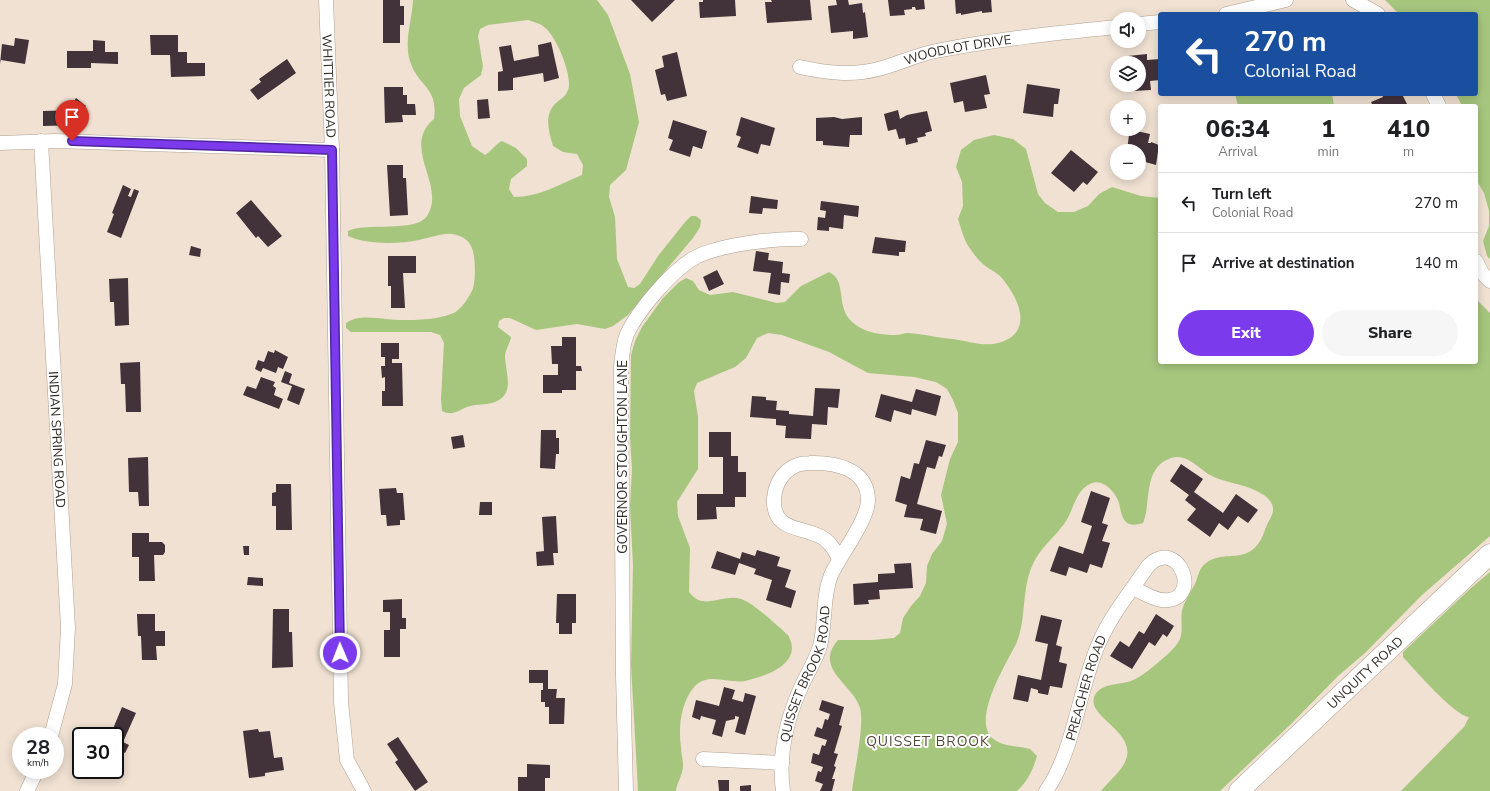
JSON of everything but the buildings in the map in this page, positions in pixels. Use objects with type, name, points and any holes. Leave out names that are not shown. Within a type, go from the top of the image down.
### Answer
[{"type":"main road","name":"UNQUITY ROAD","points":[[1239,791],[1490,554]]},
{"type":"street","name":"WHITTIER ROAD","points":[[326,0],[332,150],[341,702],[347,760],[364,791]]},
{"type":"street","points":[[1235,12],[1286,0]]},
{"type":"street","points":[[1353,0],[1374,12]]},
{"type":"street","points":[[1146,23],[1158,22]]},
{"type":"street","name":"WOODLOT DRIVE","points":[[800,67],[820,72],[856,74],[879,69],[935,51],[1006,39],[1110,28]]},
{"type":"street","points":[[0,143],[40,141],[332,150]]},
{"type":"street","name":"INDIAN SPRING ROAD","points":[[40,141],[68,628],[65,684],[53,727]]},
{"type":"street","name":"GOVERNOR STOUGHTON LANE","points":[[626,791],[623,675],[621,399],[621,367],[624,342],[634,323],[652,299],[677,272],[697,257],[722,249],[777,239],[801,239]]},
{"type":"street","points":[[1478,264],[1490,280]]},
{"type":"street","name":"QUISSET BROOK ROAD","points":[[783,791],[782,763],[784,740],[790,718],[820,646],[826,593],[839,559],[863,518],[868,506],[868,494],[863,482],[855,472],[844,466],[814,463],[793,466],[784,473],[775,490],[774,503],[778,515],[781,520],[792,528],[824,539],[833,548],[839,559]]},
{"type":"street","name":"PREACHER ROAD","points":[[1046,791],[1059,769],[1099,643],[1114,616],[1133,588]]},
{"type":"street","points":[[703,758],[782,763]]},
{"type":"street","points":[[27,791],[33,779]]},
{"type":"green space","points":[[413,0],[597,0],[608,15],[630,74],[639,122],[626,170],[610,185],[609,197],[615,217],[617,259],[628,287],[634,288],[640,284],[658,256],[691,216],[696,216],[701,220],[700,227],[693,238],[628,315],[613,326],[605,329],[577,324],[536,330],[510,318],[504,318],[499,321],[498,327],[511,337],[505,355],[508,383],[505,395],[500,400],[492,403],[466,407],[453,413],[446,413],[442,411],[441,399],[444,343],[440,335],[431,332],[351,332],[346,328],[346,323],[360,318],[413,320],[434,318],[452,314],[464,304],[473,287],[475,269],[473,250],[468,241],[461,236],[448,234],[419,240],[383,243],[365,241],[348,236],[348,231],[356,228],[401,226],[421,221],[427,216],[432,204],[432,192],[422,154],[421,142],[425,130],[434,119],[435,108],[431,94],[415,72],[409,56],[408,40]],"holes":[[[528,20],[543,26],[553,37],[565,62],[569,79],[567,93],[554,105],[549,114],[548,125],[553,146],[563,152],[577,154],[583,165],[582,175],[532,195],[514,197],[509,189],[511,179],[527,166],[527,159],[516,148],[502,141],[485,155],[472,146],[460,116],[459,99],[464,88],[481,75],[483,66],[478,36],[480,29],[488,25]]]},
{"type":"green space","points":[[1385,0],[1490,0],[1490,259],[1487,256],[1483,241],[1489,226],[1489,211],[1484,193],[1478,182],[1478,104],[1461,104],[1457,96],[1478,96],[1478,12],[1397,12]]},
{"type":"green space","points":[[1236,96],[1332,96],[1334,104],[1238,104]]},
{"type":"green space","points":[[994,135],[1013,139],[1026,149],[1038,194],[1045,203],[1058,212],[1074,212],[1088,206],[1099,194],[1112,187],[1141,196],[1158,198],[1158,364],[1478,364],[1478,301],[1490,313],[1490,536],[1422,595],[1365,653],[1338,676],[1291,724],[1220,791],[1101,791],[1122,767],[1127,753],[1125,743],[1120,734],[1097,711],[1094,703],[1095,695],[1106,686],[1131,681],[1139,677],[1173,649],[1177,644],[1182,630],[1182,611],[1184,605],[1202,567],[1210,561],[1218,558],[1245,554],[1253,549],[1260,541],[1272,515],[1273,508],[1272,503],[1256,490],[1221,480],[1208,474],[1181,457],[1171,458],[1162,463],[1156,469],[1152,477],[1146,515],[1143,523],[1132,525],[1125,521],[1121,513],[1119,503],[1112,491],[1101,483],[1092,483],[1086,486],[1078,495],[1064,524],[1039,553],[1033,564],[1029,574],[1022,624],[1016,644],[994,688],[986,713],[986,725],[989,734],[997,742],[1030,749],[1037,756],[1032,771],[1024,783],[1017,791],[852,791],[860,736],[860,708],[856,699],[832,668],[830,659],[831,650],[838,640],[873,640],[894,638],[900,633],[903,618],[920,596],[926,583],[927,566],[932,554],[942,541],[947,524],[941,495],[950,459],[958,442],[958,413],[947,389],[936,382],[914,377],[868,373],[829,352],[782,335],[768,333],[757,338],[746,358],[735,367],[697,383],[694,391],[698,417],[698,469],[677,502],[678,516],[690,548],[689,592],[701,601],[734,598],[746,601],[788,635],[792,645],[791,653],[787,661],[781,667],[763,676],[739,682],[719,679],[706,680],[695,686],[686,699],[680,723],[683,769],[676,791],[638,791],[631,665],[633,565],[630,506],[632,469],[630,438],[631,355],[635,341],[642,327],[663,298],[678,283],[686,278],[693,281],[699,290],[710,295],[733,292],[777,303],[785,302],[801,286],[829,272],[835,276],[838,282],[845,312],[849,319],[860,328],[870,332],[896,335],[906,333],[987,344],[998,343],[1010,338],[1017,331],[1020,323],[1020,313],[1017,303],[1007,284],[1000,276],[985,266],[972,252],[967,244],[958,219],[963,206],[962,182],[956,167],[961,150],[974,140]]},
{"type":"green space","points":[[1490,572],[1490,791],[1401,791],[1464,727],[1469,717],[1454,709],[1445,701],[1403,657],[1403,652]]},
{"type":"district","name":"QUISSET BROOK","points":[[928,741]]},
{"type":"route","points":[[72,141],[321,151],[332,150],[340,653]]}]
